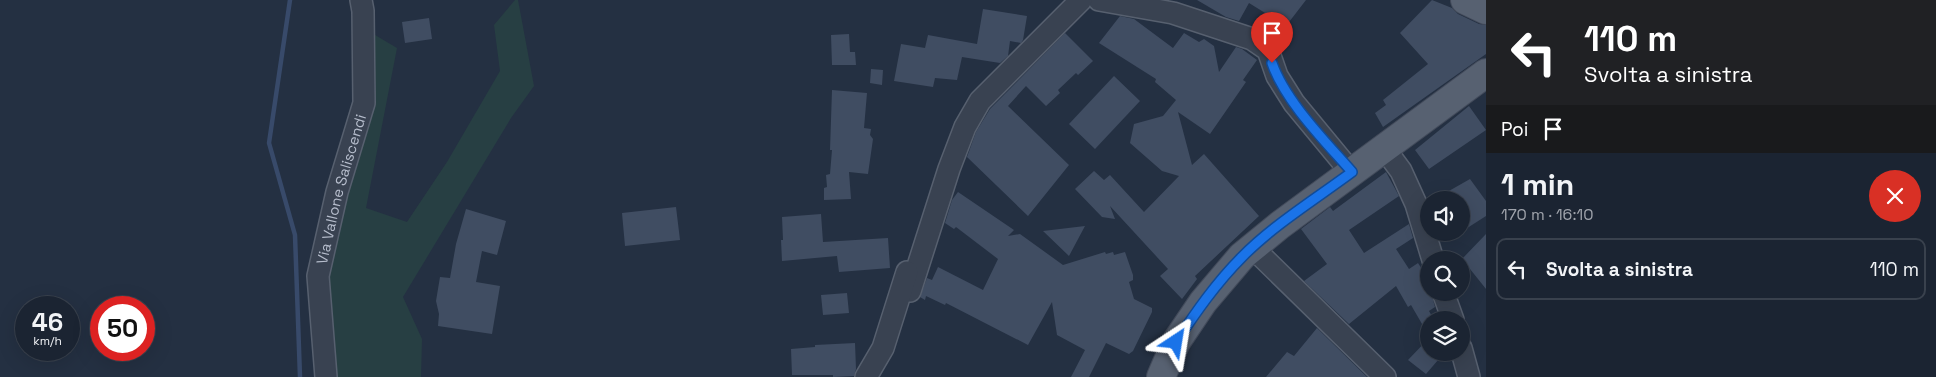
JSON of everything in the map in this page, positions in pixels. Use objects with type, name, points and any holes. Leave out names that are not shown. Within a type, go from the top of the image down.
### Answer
[{"type":"main road","points":[[1465,0],[1486,10]]},
{"type":"main road","points":[[1161,377],[1176,342],[1203,302],[1242,256],[1280,225],[1486,73]]},
{"type":"street","name":"Via Vallone Saliscendi","points":[[326,377],[318,276],[337,192],[364,103],[364,11],[362,0]]},
{"type":"street","points":[[910,291],[949,169],[965,127],[980,101],[1081,0]]},
{"type":"street","points":[[1099,0],[1173,13],[1252,39],[1268,50],[1277,76],[1294,103],[1352,172]]},
{"type":"street","points":[[866,377],[883,348],[938,168],[959,121]]},
{"type":"street","points":[[1384,148],[1401,170],[1416,204],[1430,251]]},
{"type":"street","points":[[1253,248],[1385,377]]},
{"type":"street","points":[[1465,361],[1469,377]]},
{"type":"green space","points":[[515,0],[518,0],[534,86],[511,118],[403,297],[422,339],[421,377],[333,377],[325,285],[370,32],[397,48],[366,208],[407,222],[447,162],[500,71],[494,25]]},
{"type":"building","points":[[1197,0],[1306,0],[1286,26],[1249,3],[1239,21],[1226,17]]},
{"type":"building","points":[[1432,0],[1452,8],[1458,14],[1479,24],[1486,25],[1486,54],[1383,127],[1375,113],[1386,105],[1383,100],[1428,64],[1400,33]]},
{"type":"building","points":[[983,9],[1027,16],[1023,40],[1021,43],[1010,41],[1008,56],[1000,63],[962,57],[957,80],[935,78],[933,87],[894,81],[901,44],[925,48],[928,35],[977,44]]},
{"type":"building","points":[[1120,16],[1134,19],[1173,48],[1184,33],[1199,42],[1204,39],[1214,46],[1219,72],[1236,47],[1257,60],[1243,80],[1246,82],[1210,134],[1178,112],[1192,165],[1204,154],[1259,216],[1195,276],[1197,279],[1182,299],[1160,276],[1168,269],[1110,206],[1115,219],[1102,217],[1075,189],[1094,171],[1104,180],[1110,175],[1144,212],[1179,176],[1162,171],[1130,143],[1134,124],[1163,116],[1176,100],[1155,82],[1156,79],[1099,43]]},
{"type":"building","points":[[429,18],[432,39],[405,43],[402,22]]},
{"type":"building","points":[[1065,33],[1093,61],[1078,75],[1076,73],[1058,90],[1060,93],[1046,106],[1026,86],[1008,106],[1069,165],[1028,216],[967,157],[976,132],[990,109]]},
{"type":"building","points":[[849,34],[850,52],[855,52],[856,65],[832,65],[831,35]]},
{"type":"building","points":[[871,69],[883,70],[882,85],[870,83]]},
{"type":"building","points":[[1114,76],[1140,101],[1095,149],[1069,124]]},
{"type":"building","points":[[832,90],[867,93],[864,128],[871,129],[870,135],[873,139],[868,174],[849,172],[851,199],[824,200],[824,188],[827,187],[826,175],[830,174],[832,150],[830,150]]},
{"type":"building","points":[[1469,106],[1486,130],[1429,169],[1415,150]]},
{"type":"building","points":[[1386,172],[1399,196],[1349,230],[1364,253],[1409,224],[1413,238],[1396,249],[1409,269],[1418,263],[1420,266],[1420,301],[1433,301],[1435,307],[1429,311],[1420,311],[1420,320],[1411,305],[1408,307],[1396,286],[1349,324],[1304,281],[1327,264],[1301,229],[1330,207],[1333,211]]},
{"type":"building","points":[[1470,179],[1486,201],[1486,216],[1470,226],[1470,191],[1449,191]]},
{"type":"building","points":[[958,192],[1014,230],[1008,236],[1020,234],[1063,265],[1105,252],[1106,254],[1113,252],[1114,255],[1125,252],[1133,275],[1133,280],[1129,282],[1134,299],[1152,308],[1152,312],[1133,351],[1129,354],[1106,343],[1089,377],[1071,377],[1085,350],[1057,335],[1052,302],[1028,345],[946,303],[945,305],[926,296],[925,300],[920,297],[927,278],[932,280],[938,267],[983,290],[998,259],[956,227],[954,229],[945,223],[952,200]]},
{"type":"building","points":[[676,207],[680,240],[625,246],[622,213]]},
{"type":"building","points":[[466,209],[506,221],[497,255],[482,251],[476,282],[500,286],[492,334],[438,326],[439,314],[436,301],[440,277],[450,278],[456,244]]},
{"type":"building","points":[[821,214],[823,242],[888,238],[890,268],[839,272],[837,256],[782,261],[782,217]]},
{"type":"building","points":[[1085,226],[1069,256],[1043,231]]},
{"type":"building","points":[[1486,234],[1486,289],[1470,269],[1470,251]]},
{"type":"building","points":[[847,293],[849,313],[823,315],[821,295]]},
{"type":"building","points":[[1317,328],[1367,377],[1266,377],[1287,352],[1294,356]]},
{"type":"building","points":[[855,343],[856,369],[854,376],[792,375],[791,349],[815,347],[815,345]]},
{"type":"building","points":[[1420,347],[1420,361],[1437,361],[1426,374],[1408,360]]},
{"type":"waterway","points":[[290,0],[269,143],[295,235],[300,377]]},
{"type":"route","points":[[1176,342],[1203,302],[1242,256],[1280,225],[1352,172],[1294,103],[1277,76],[1272,63]]}]
